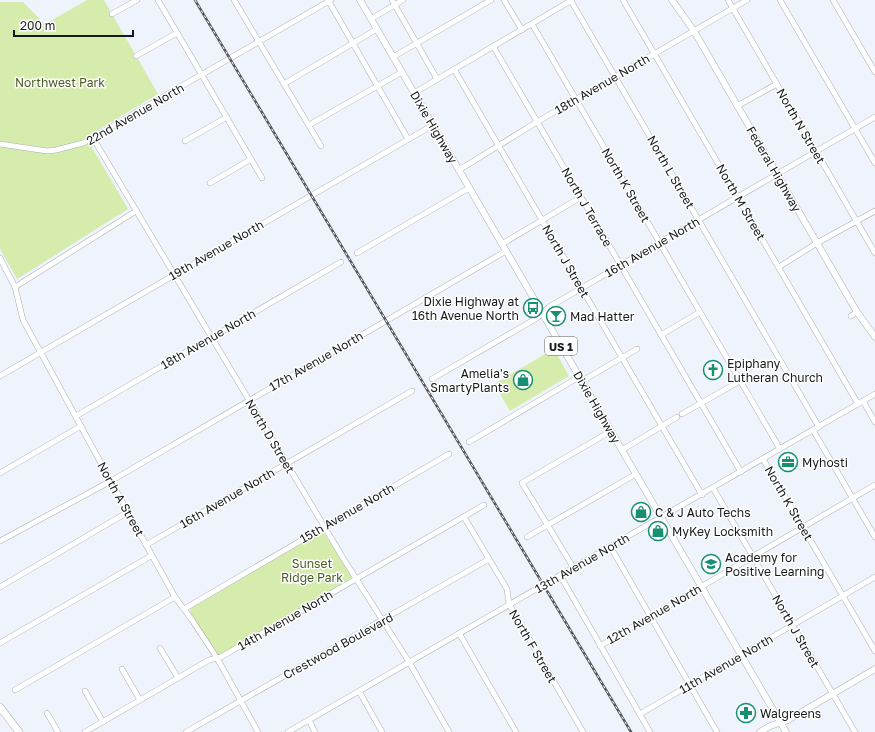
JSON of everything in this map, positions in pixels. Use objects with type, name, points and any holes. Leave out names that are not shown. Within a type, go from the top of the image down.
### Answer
[{"type":"highway","points":[[0,707],[19,732]]},
{"type":"main road","name":"Dixie Highway","points":[[360,0],[786,732]]},
{"type":"main road","name":"Federal Highway","points":[[672,0],[694,31],[857,312],[875,337]]},
{"type":"main road","points":[[760,732],[770,726],[781,723],[875,669]]},
{"type":"street","points":[[112,14],[136,0]]},
{"type":"street","points":[[158,0],[262,178]]},
{"type":"street","points":[[234,0],[321,146]]},
{"type":"street","points":[[329,0],[408,138]]},
{"type":"street","name":"22nd Avenue North","points":[[0,144],[47,151],[76,146],[93,138],[329,0]]},
{"type":"street","points":[[371,19],[393,2],[403,0]]},
{"type":"street","points":[[393,57],[491,0]]},
{"type":"street","points":[[504,0],[522,30]]},
{"type":"street","points":[[414,93],[572,0]]},
{"type":"street","name":"North L Street","points":[[572,0],[819,427]]},
{"type":"street","name":"North M Street","points":[[623,0],[779,267],[861,403],[875,422]]},
{"type":"street","name":"North N Street","points":[[728,0],[875,253]]},
{"type":"street","name":"18th Avenue North","points":[[458,170],[615,76],[747,0]]},
{"type":"street","points":[[780,0],[875,163]]},
{"type":"street","points":[[833,0],[875,72]]},
{"type":"street","points":[[393,2],[437,79]]},
{"type":"street","name":"North K Street","points":[[532,24],[780,449]]},
{"type":"street","points":[[284,84],[377,29]]},
{"type":"street","points":[[136,56],[177,33]]},
{"type":"street","name":"North J Terrace","points":[[493,46],[741,472]]},
{"type":"street","name":"North J Street","points":[[454,69],[702,495]]},
{"type":"street","points":[[309,126],[402,72]]},
{"type":"street","points":[[737,106],[777,84]]},
{"type":"street","points":[[185,141],[227,117]]},
{"type":"street","name":"16th Avenue North","points":[[432,379],[537,318],[546,309],[875,117]]},
{"type":"street","name":"19th Avenue North","points":[[0,376],[408,138],[433,125]]},
{"type":"street","name":"North D Street","points":[[93,138],[286,464],[356,580],[409,662],[449,732]]},
{"type":"street","points":[[210,183],[251,159]]},
{"type":"street","points":[[357,253],[469,188]]},
{"type":"street","points":[[502,244],[581,197]]},
{"type":"street","points":[[15,287],[136,211]]},
{"type":"street","points":[[779,267],[817,243],[875,211]]},
{"type":"street","name":"17th Avenue North","points":[[0,541],[111,481],[506,251]]},
{"type":"street","name":"North A Street","points":[[0,258],[15,287],[23,320],[175,597],[217,658],[258,732]]},
{"type":"street","name":"18th Avenue North","points":[[76,416],[341,262]]},
{"type":"street","points":[[661,335],[700,312]]},
{"type":"street","points":[[851,316],[857,312]]},
{"type":"street","points":[[469,442],[580,379],[637,349]]},
{"type":"street","points":[[682,414],[740,381]]},
{"type":"street","name":"16th Avenue North","points":[[146,545],[412,391]]},
{"type":"street","name":"13th Avenue North","points":[[288,732],[573,567],[702,495],[875,394]]},
{"type":"street","points":[[622,450],[677,417]]},
{"type":"street","points":[[0,473],[81,426]]},
{"type":"street","points":[[813,430],[875,537]]},
{"type":"street","points":[[573,567],[522,483],[611,431]]},
{"type":"street","name":"15th Avenue North","points":[[184,609],[449,454]]},
{"type":"street","name":"North K Street","points":[[763,459],[875,651]]},
{"type":"street","points":[[527,537],[636,474]]},
{"type":"street","name":"12th Avenue North","points":[[600,646],[875,485]]},
{"type":"street","name":"North J Street","points":[[713,488],[855,732]]},
{"type":"street","name":"14th Avenue North","points":[[85,732],[209,660],[221,658],[484,505]]},
{"type":"street","points":[[0,588],[128,512]]},
{"type":"street","name":"North F Street","points":[[464,517],[507,589],[509,604],[583,732]]},
{"type":"street","points":[[610,546],[717,732]]},
{"type":"street","points":[[0,643],[152,556]]},
{"type":"street","name":"Crestwood Boulevard","points":[[186,732],[489,559]]},
{"type":"street","points":[[560,575],[650,732]]},
{"type":"street","name":"11th Avenue North","points":[[640,714],[875,577]]},
{"type":"street","points":[[14,690],[175,597]]},
{"type":"street","points":[[459,633],[516,732]]},
{"type":"street","points":[[160,648],[178,678]]},
{"type":"street","points":[[122,669],[140,700]]},
{"type":"street","points":[[85,691],[103,722]]},
{"type":"street","points":[[358,691],[382,732]]},
{"type":"street","points":[[47,713],[58,732]]},
{"type":"street","points":[[308,720],[315,732]]},
{"type":"green space","name":"Northwest Park","points":[[87,0],[104,0],[158,94],[86,137],[128,209],[17,279],[0,249],[0,2],[23,2],[45,24]]},
{"type":"green space","points":[[554,349],[569,376],[510,411],[494,384]]},
{"type":"green space","name":"Sunset Ridge Park","points":[[322,530],[353,579],[217,656],[190,612],[191,607]]},
{"type":"railway","points":[[195,0],[631,732]]},
{"type":"place","name":"Dixie Highway at 16th Avenue North","points":[[533,308]]},
{"type":"place","name":"Mad Hatter","points":[[556,316]]},
{"type":"place","name":"Epiphany Lutheran Church","points":[[713,370]]},
{"type":"place","name":"Amelia's SmartyPlants","points":[[523,380]]},
{"type":"place","name":"Myhosti","points":[[788,462]]},
{"type":"place","name":"C & J Auto Techs","points":[[641,512]]},
{"type":"place","name":"MyKey Locksmith","points":[[658,531]]},
{"type":"place","name":"Academy for Positive Learning","points":[[711,564]]},
{"type":"place","name":"Walgreens","points":[[746,713]]}]
